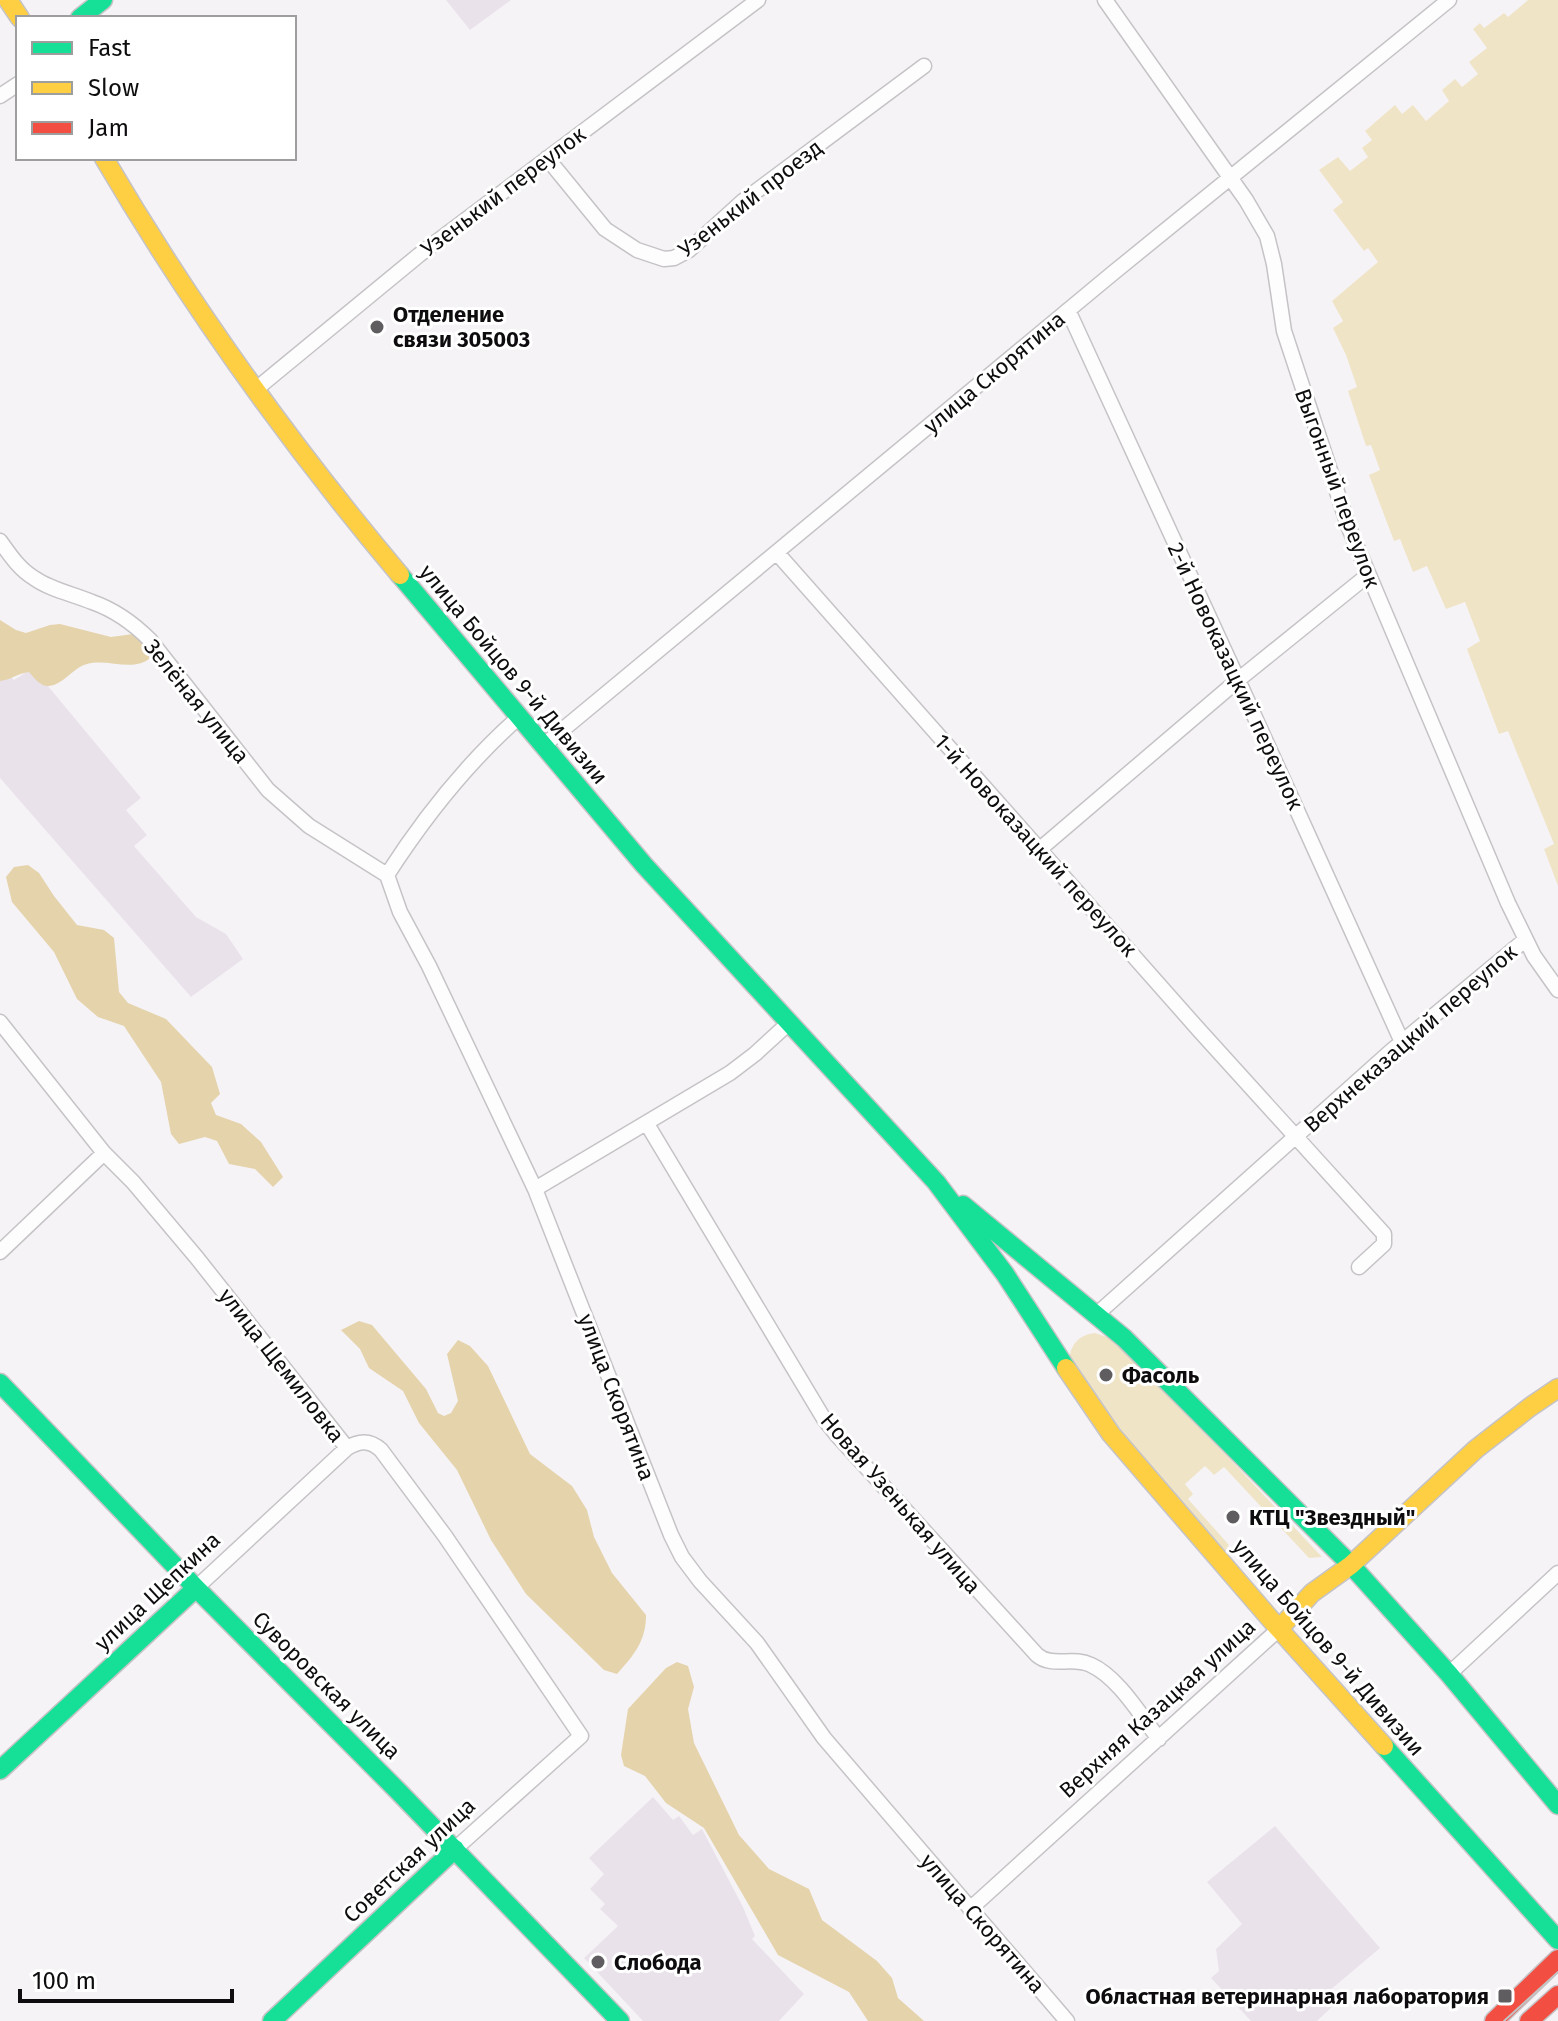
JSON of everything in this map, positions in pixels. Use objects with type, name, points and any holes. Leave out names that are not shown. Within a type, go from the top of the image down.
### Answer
[{"type":"street","points":[[83,16],[103,0]]},
{"type":"street","name":"Узенький переулок","points":[[255,390],[419,255],[758,0]]},
{"type":"street","name":"Выгонный переулок","points":[[1105,0],[1261,223],[1267,236],[1284,331],[1349,528],[1525,940],[1558,990]]},
{"type":"street","name":"улица Скорятина","points":[[543,746],[1068,310],[1449,0]]},
{"type":"street","name":"Узенький проезд","points":[[547,158],[605,229],[637,250],[664,259],[674,258],[689,250],[743,201],[924,66]]},
{"type":"street","name":"улица Бойцов 9-й Дивизии","points":[[105,160],[141,221],[221,342],[285,431],[390,563],[644,865],[936,1182],[1005,1274],[1111,1434],[1279,1629],[1558,1940]]},
{"type":"street","name":"2-й Новоказацкий переулок","points":[[1068,310],[1402,1042]]},
{"type":"street","name":"Зелёная улица","points":[[0,541],[20,568],[36,580],[94,602],[134,625],[150,640],[268,790],[309,826],[387,875]]},
{"type":"street","name":"1-й Новоказацкий переулок","points":[[777,553],[1296,1136]]},
{"type":"street","points":[[1040,849],[1238,680],[1368,575]]},
{"type":"street","points":[[387,875],[440,799],[490,743],[518,718]]},
{"type":"street","name":"улица Скорятина","points":[[387,875],[400,912],[429,966],[535,1189],[682,1557],[715,1599],[757,1643],[824,1738],[1067,2021]]},
{"type":"street","name":"Верхнеказацкий переулок","points":[[1096,1315],[1402,1042],[1525,940]]},
{"type":"street","name":"улица Щемиловка","points":[[0,1022],[104,1153],[133,1182],[197,1258],[347,1448],[369,1442],[381,1450],[463,1561],[581,1736]]},
{"type":"street","points":[[535,1189],[730,1073],[790,1022]]},
{"type":"street","name":"Новая Узенькая улица","points":[[647,1124],[824,1419],[836,1434],[1037,1655],[1049,1662],[1081,1661],[1105,1673],[1159,1739]]},
{"type":"street","name":"Верхнеказацкий переулок","points":[[1296,1136],[1384,1234],[1384,1244],[1359,1267]]},
{"type":"street","points":[[0,1252],[104,1153]]},
{"type":"street","name":"улица Бойцов 9-й Дивизии","points":[[936,1182],[1124,1338],[1351,1565],[1449,1674],[1558,1805]]},
{"type":"street","name":"Суворовская улица","points":[[0,1383],[620,2021]]},
{"type":"street","name":"Верхняя Казацкая улица","points":[[970,1909],[1279,1629],[1311,1593],[1331,1576],[1351,1565],[1452,1470],[1532,1405],[1558,1388]]},
{"type":"street","name":"улица Щепкина","points":[[0,1770],[347,1448]]},
{"type":"street","points":[[1449,1674],[1557,1576]]},
{"type":"street","name":"Советская улица","points":[[272,2021],[581,1736]]},
{"type":"street","points":[[1494,2021],[1558,1959]]},
{"type":"street","points":[[1529,2021],[1558,1995]]},
{"type":"shaded area","points":[[446,0],[511,0],[470,30]]},
{"type":"shaded area","points":[[1528,0],[1558,0],[1558,886],[1544,849],[1554,844],[1508,731],[1499,734],[1467,649],[1480,641],[1465,602],[1446,609],[1427,566],[1413,572],[1400,539],[1394,541],[1369,475],[1380,470],[1371,445],[1366,446],[1348,391],[1357,387],[1333,328],[1343,321],[1332,301],[1378,262],[1368,248],[1364,251],[1333,210],[1343,202],[1319,170],[1338,157],[1350,171],[1368,157],[1362,148],[1372,140],[1365,131],[1395,105],[1402,114],[1413,105],[1426,121],[1449,101],[1442,90],[1455,79],[1462,87],[1478,74],[1469,62],[1487,48],[1473,29],[1480,23],[1484,28],[1504,13],[1508,17]]},
{"type":"shaded area","points":[[0,620],[26,633],[60,624],[111,637],[133,634],[148,646],[149,659],[127,665],[87,664],[59,683],[49,686],[40,684],[29,672],[0,681]]},
{"type":"shaded area","points":[[0,665],[14,680],[33,668],[141,798],[126,810],[147,835],[134,846],[196,917],[226,934],[243,959],[191,997],[0,778]]},
{"type":"shaded area","points":[[28,865],[39,873],[77,925],[104,930],[114,938],[119,992],[128,1003],[166,1019],[212,1067],[220,1094],[211,1103],[216,1115],[241,1124],[261,1142],[283,1177],[273,1187],[255,1169],[229,1164],[217,1141],[205,1137],[179,1144],[171,1134],[161,1082],[124,1026],[98,1017],[77,999],[54,952],[12,902],[6,877],[14,867]]},
{"type":"shaded area","points":[[359,1321],[372,1325],[426,1389],[438,1413],[444,1416],[451,1413],[458,1401],[447,1354],[458,1340],[470,1346],[488,1366],[530,1454],[572,1486],[587,1510],[594,1537],[612,1573],[646,1615],[644,1633],[638,1647],[617,1674],[604,1670],[526,1594],[491,1540],[457,1470],[419,1423],[403,1391],[369,1368],[360,1349],[341,1330]]},
{"type":"shaded area","points":[[1095,1333],[1110,1338],[1120,1347],[1322,1557],[1309,1558],[1224,1467],[1214,1475],[1205,1466],[1185,1484],[1193,1494],[1188,1499],[1229,1545],[1227,1548],[1232,1553],[1229,1556],[1117,1429],[1069,1362],[1076,1342]]},
{"type":"shaded area","points":[[677,1662],[688,1666],[694,1687],[688,1709],[694,1743],[739,1835],[769,1869],[809,1889],[822,1920],[877,1961],[892,1978],[898,1998],[924,2021],[868,2021],[849,1992],[778,1955],[704,1828],[666,1803],[645,1776],[624,1766],[621,1755],[628,1709],[666,1668]]},
{"type":"shaded area","points":[[653,1797],[673,1820],[679,1816],[693,1835],[702,1829],[743,1907],[755,1936],[752,1939],[804,1994],[779,2021],[643,2021],[584,1958],[618,1926],[600,1909],[605,1904],[590,1889],[604,1874],[589,1858]]},
{"type":"shaded area","points":[[1275,1826],[1380,1948],[1328,1992],[1334,2005],[1317,2021],[1251,2021],[1211,1978],[1219,1971],[1216,1949],[1242,1924],[1207,1882]]},
{"type":"tram line","points":[[1504,2021],[1558,1972]]},
{"type":"traffic: fast","points":[[83,16],[103,0]]},
{"type":"traffic: fast","points":[[400,575],[644,865],[936,1182],[1005,1274],[1066,1368]]},
{"type":"traffic: fast","points":[[963,1205],[1124,1338],[1351,1565],[1449,1674],[1558,1805]]},
{"type":"traffic: fast","points":[[0,1383],[620,2021]]},
{"type":"traffic: fast","points":[[0,1770],[196,1588]]},
{"type":"traffic: fast","points":[[1384,1746],[1558,1940]]},
{"type":"traffic: fast","points":[[272,2021],[455,1849]]},
{"type":"traffic: slow","points":[[8,0],[19,16]]},
{"type":"traffic: slow","points":[[105,160],[206,320],[319,475],[400,575]]},
{"type":"traffic: slow","points":[[1066,1368],[1111,1434],[1384,1746]]},
{"type":"traffic: slow","points":[[1279,1629],[1312,1593],[1351,1565],[1476,1449],[1558,1388]]},
{"type":"traffic: jam","points":[[1494,2021],[1558,1959]]},
{"type":"traffic: jam","points":[[1529,2021],[1558,1995]]},
{"type":"place","name":"Отделение связи 305003","points":[[377,327]]},
{"type":"place","name":"Фасоль","points":[[1106,1375]]},
{"type":"place","name":"КТЦ \"Звездный\"","points":[[1233,1517]]},
{"type":"place","name":"Слобода","points":[[598,1962]]},
{"type":"place","name":"Областная ветеринарная лаборатория","points":[[1505,1996]]}]
